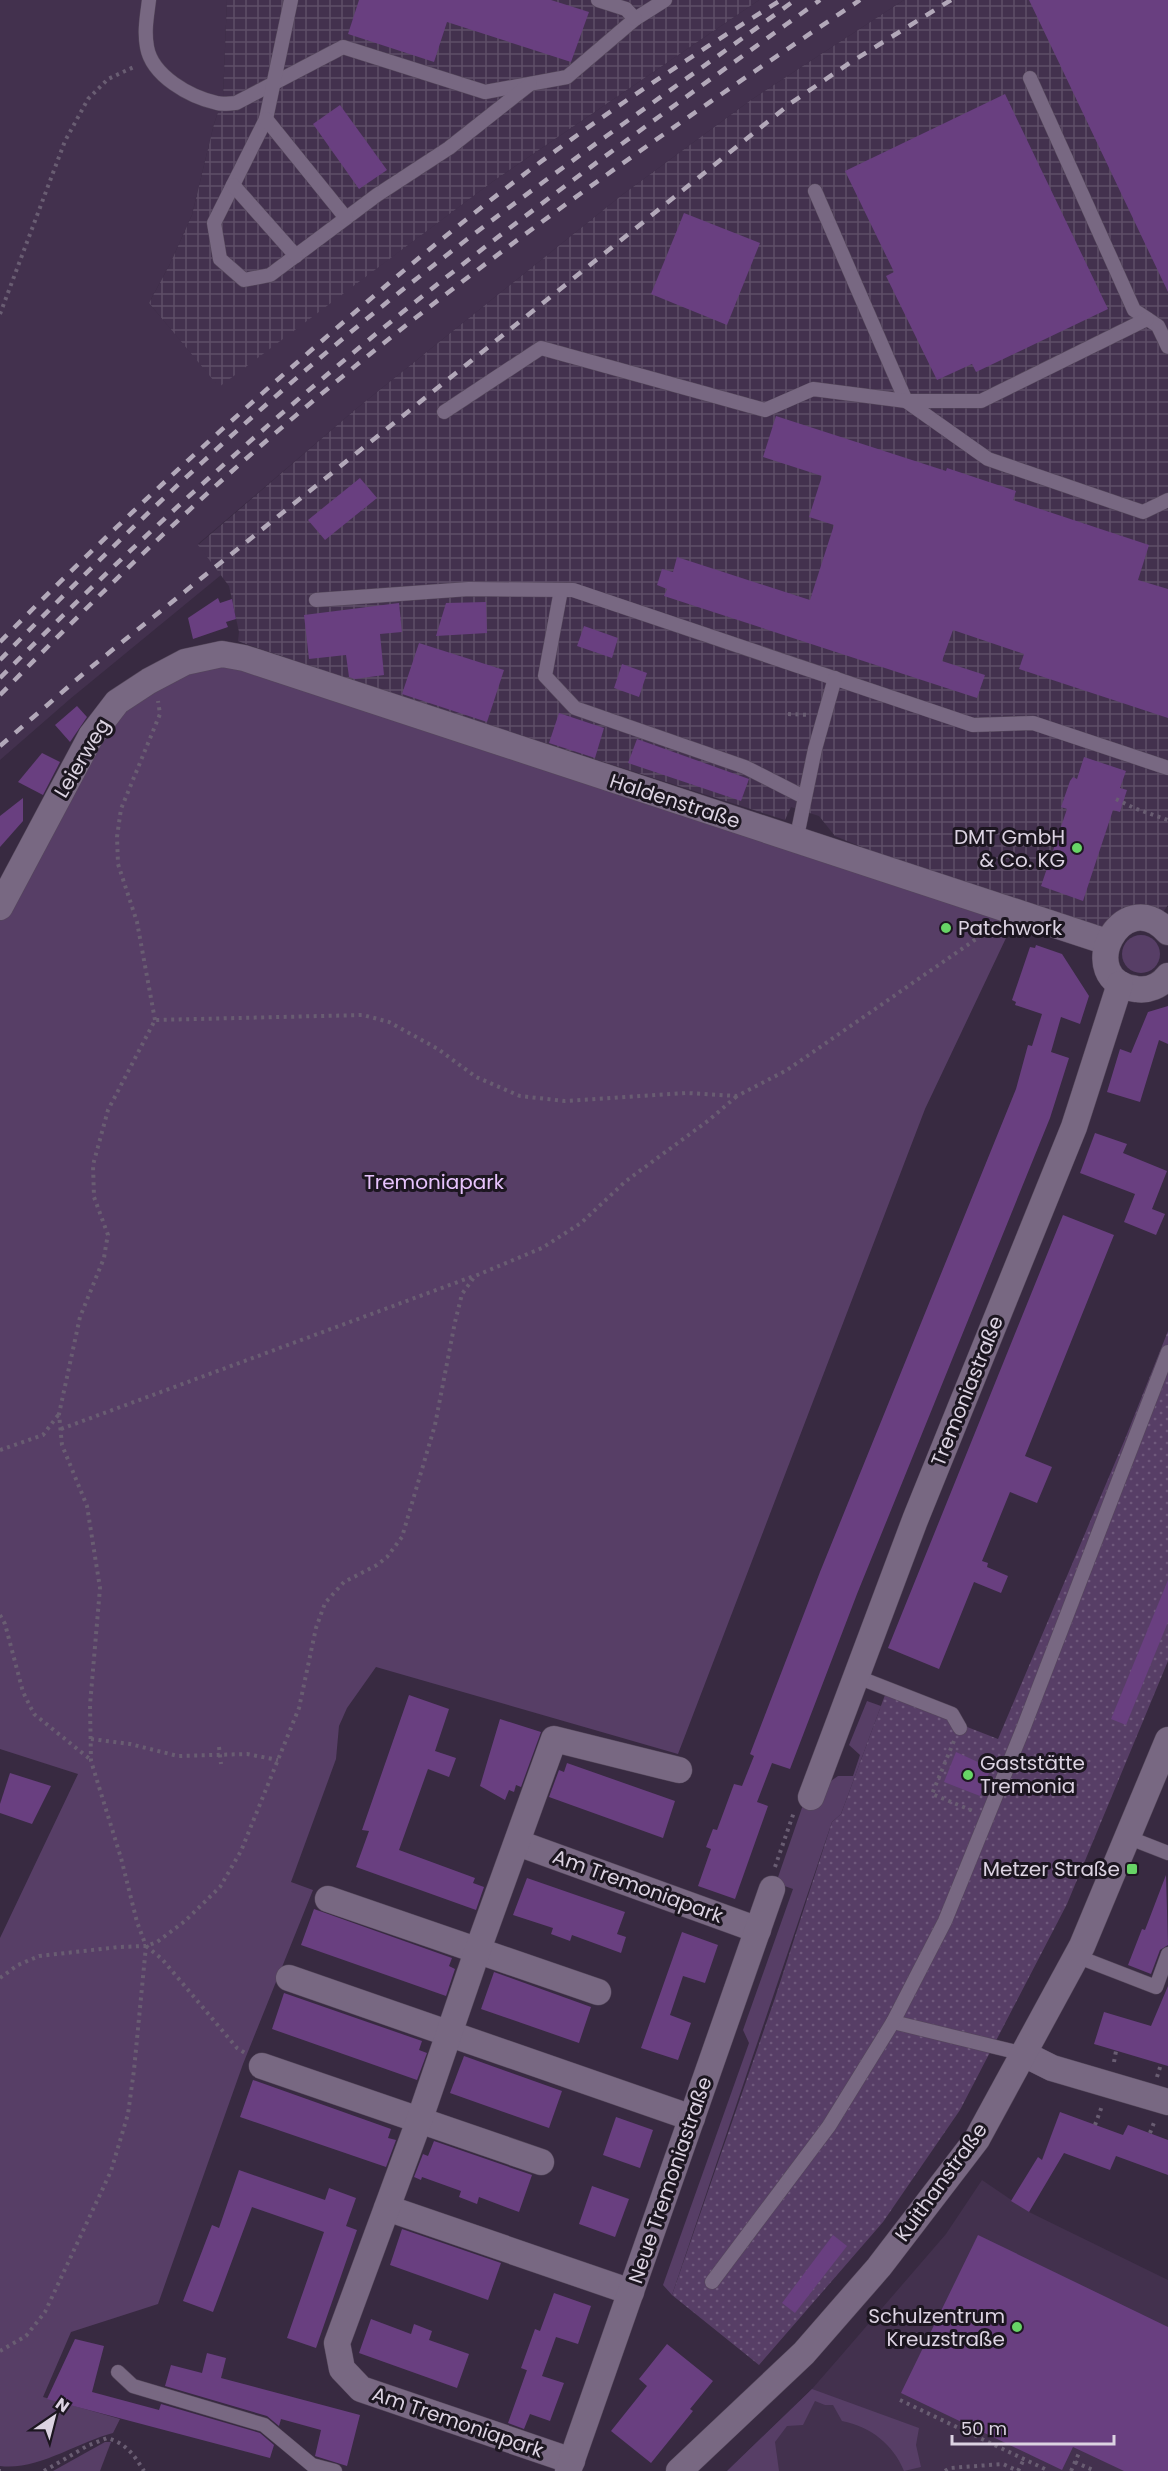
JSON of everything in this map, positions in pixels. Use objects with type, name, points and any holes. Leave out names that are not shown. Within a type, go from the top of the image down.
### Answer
[{"type":"street","name":"Leierweg","points":[[0,907],[91,736],[117,702],[149,681],[185,662],[222,654],[244,658]]},
{"type":"street","name":"Haldenstraße","points":[[244,658],[1107,942]]},
{"type":"street","points":[[1165,924],[1148,920],[1129,920],[1116,928],[1107,942],[1105,956],[1110,973],[1120,984],[1132,989],[1146,989],[1159,984],[1168,976]]},
{"type":"street","name":"Tremoniastraße","points":[[811,1797],[915,1520],[1074,1127],[1120,984]]},
{"type":"street","name":"Am Tremoniapark","points":[[570,2466],[361,2389],[342,2369],[337,2343],[419,2121],[554,1739],[679,1770]]},
{"type":"street","name":"Kuithanstraße","points":[[679,2471],[804,2353],[879,2267],[977,2139],[1076,1956],[1168,1740]]},
{"type":"street","name":"Am Tremoniapark","points":[[518,1843],[758,1930]]},
{"type":"street","name":"Neue Tremoniastraße","points":[[570,2466],[772,1889]]},
{"type":"street","points":[[328,1899],[598,1992]]},
{"type":"street","points":[[289,1978],[692,2118]]},
{"type":"street","points":[[1024,2054],[1052,2068],[1168,2102]]},
{"type":"street","points":[[262,2066],[541,2162]]},
{"type":"street","points":[[387,2208],[631,2292]]},
{"type":"lane","points":[[150,0],[146,25],[147,47],[151,59],[164,76],[181,88],[218,104],[236,103],[343,47],[485,92],[567,77],[635,20],[664,0]]},
{"type":"lane","points":[[291,0],[266,119],[214,224],[220,259],[244,280],[270,275],[377,195],[449,148],[530,84]]},
{"type":"lane","points":[[598,0],[626,9],[635,20]]},
{"type":"lane","points":[[1030,78],[1134,310],[1158,326],[1168,347]]},
{"type":"lane","points":[[266,119],[346,218]]},
{"type":"lane","points":[[233,185],[296,256]]},
{"type":"lane","points":[[815,190],[906,401],[988,459],[1143,512],[1168,500]]},
{"type":"lane","points":[[444,412],[541,348],[765,410],[813,389],[906,401],[981,401],[1147,319]]},
{"type":"lane","points":[[316,600],[470,589],[573,590],[973,725],[1032,723],[1168,768]]},
{"type":"lane","points":[[561,590],[545,676],[575,708],[745,767],[804,797]]},
{"type":"lane","points":[[796,841],[804,797],[835,678]]},
{"type":"lane","points":[[712,2282],[829,2126],[893,2022],[945,1921],[1168,1352]]},
{"type":"lane","points":[[855,1676],[952,1714],[960,1728]]},
{"type":"lane","points":[[1127,1837],[1168,1853]]},
{"type":"lane","points":[[1076,1956],[1156,1987],[1168,1954]]},
{"type":"lane","points":[[893,2022],[1024,2054]]},
{"type":"lane","points":[[118,2372],[133,2386],[264,2425],[312,2465],[335,2471]]},
{"type":"path","points":[[0,314],[65,141],[88,99],[108,79],[151,59]]},
{"type":"path","points":[[0,2351],[26,2336],[45,2312],[111,2171],[128,2114],[146,1946],[91,1761],[90,1705],[100,1588],[87,1506],[62,1444],[59,1414],[80,1317],[104,1258],[108,1235],[94,1197],[93,1165],[108,1110],[154,1020],[136,922],[118,864],[117,837],[121,809],[160,714],[158,700],[149,681]]},
{"type":"path","points":[[789,714],[808,715]]},
{"type":"path","points":[[1116,799],[1168,820]]},
{"type":"path","points":[[61,1429],[475,1276],[542,1248],[581,1223],[626,1181],[709,1120],[737,1096],[787,1070],[1014,913]]},
{"type":"path","points":[[154,1020],[363,1015],[389,1022],[438,1049],[476,1077],[520,1096],[565,1101],[687,1093],[737,1096]]},
{"type":"path","points":[[0,1978],[18,1965],[39,1956],[146,1946],[157,1942],[185,1921],[220,1887],[241,1851],[299,1708],[316,1628],[325,1603],[344,1582],[377,1565],[387,1557],[402,1536],[435,1425],[462,1294],[475,1276]]},
{"type":"path","points":[[0,1450],[43,1435],[59,1414]]},
{"type":"path","points":[[0,1615],[5,1624],[23,1692],[34,1714],[91,1761]]},
{"type":"path","points":[[960,1728],[932,1794],[987,1818]]},
{"type":"path","points":[[91,1739],[130,1744],[178,1756],[247,1754],[278,1760]]},
{"type":"path","points":[[219,1747],[221,1764]]},
{"type":"path","points":[[772,1889],[768,1885],[799,1799],[811,1797]]},
{"type":"path","points":[[146,1946],[162,1959],[237,2048],[262,2066]]},
{"type":"path","points":[[1095,2125],[1104,2100]]},
{"type":"path","points":[[900,2400],[1049,2471]]},
{"type":"path","points":[[44,2471],[87,2446],[107,2438],[120,2442],[131,2452],[144,2471]]},
{"type":"path","points":[[1071,2471],[1079,2454]]},
{"type":"path","points":[[945,2471],[950,2468],[1003,2464],[1018,2471],[1024,2459]]},
{"type":"path","points":[[1075,2462],[1095,2471]]},
{"type":"shaded area","points":[[0,0],[227,0],[223,98],[214,124],[192,215],[149,303],[219,386],[492,182],[759,0],[904,0],[751,100],[622,195],[356,409],[198,544],[221,575],[70,699],[0,760]]},
{"type":"shaded area","points":[[227,0],[759,0],[492,182],[219,387],[149,303],[192,215],[214,124],[223,98]]},
{"type":"shaded area","points":[[904,0],[1168,0],[1168,905],[1158,919],[1101,935],[996,903],[835,836],[819,816],[791,807],[785,820],[401,697],[238,641],[239,632],[229,586],[198,545],[356,409],[622,195],[751,100]]},
{"type":"shaded area","name":"Schulzentrum Kreuzstraße","points":[[982,2180],[1029,2212],[1168,2280],[1168,2471],[727,2471],[812,2389],[946,2234]]},
{"type":"green space","name":"Tremoniapark","points":[[221,659],[1015,919],[925,1109],[678,1754],[376,1667],[347,1708],[339,1726],[336,1759],[291,1882],[313,1890],[243,2064],[158,2304],[71,2332],[43,2397],[120,2419],[113,2433],[43,2460],[14,2466],[0,2466],[0,1938],[78,1774],[0,1749],[0,912],[121,702]]},
{"type":"green space","points":[[1141,935],[1154,941],[1160,954],[1154,967],[1141,973],[1128,967],[1122,954],[1128,941]]},
{"type":"green space","points":[[1168,1331],[1168,1661],[1067,1904],[960,2110],[883,2222],[759,2365],[672,2295],[775,1998],[832,1822],[841,1814],[885,1695],[998,1739],[1125,1439]]},
{"type":"green space","points":[[867,1701],[881,1706],[841,1814],[832,1822],[672,2295],[663,2285],[749,2043],[743,2030],[793,1889],[776,1883],[805,1799],[838,1776],[853,1776],[860,1755],[849,1745]]},
{"type":"green space","points":[[812,2389],[919,2428],[916,2445],[921,2467],[904,2471],[894,2453],[880,2438],[871,2432],[842,2421],[833,2405],[815,2401],[803,2425],[787,2426],[775,2442],[779,2471],[727,2471]]},
{"type":"green space","points":[[105,2442],[111,2442],[100,2471],[53,2471]]},
{"type":"building","points":[[359,0],[551,0],[589,12],[571,62],[447,22],[434,62],[348,34]]},
{"type":"building","points":[[1029,0],[1168,0],[1168,292],[1061,67]]},
{"type":"building","points":[[1005,94],[1108,309],[976,372],[972,364],[937,380],[886,276],[894,272],[845,171]]},
{"type":"building","points":[[340,105],[387,170],[359,189],[313,124]]},
{"type":"building","points":[[684,213],[760,243],[727,325],[651,294]]},
{"type":"building","points":[[776,416],[1016,491],[1013,500],[1149,545],[1138,580],[1168,589],[1168,718],[1019,669],[1024,654],[953,630],[942,661],[985,675],[977,698],[664,596],[667,589],[657,585],[662,569],[673,572],[677,557],[810,600],[834,525],[809,517],[822,476],[763,457]]},
{"type":"building","points":[[360,478],[377,498],[325,540],[308,520]]},
{"type":"building","points":[[218,598],[220,603],[232,599],[236,619],[226,622],[228,627],[193,639],[188,618]]},
{"type":"building","points":[[486,602],[487,633],[436,636],[446,603]]},
{"type":"building","points":[[399,603],[402,632],[380,634],[384,675],[355,679],[349,677],[346,655],[309,659],[304,615]]},
{"type":"building","points":[[584,626],[618,638],[612,658],[577,646]]},
{"type":"building","points":[[419,643],[504,670],[487,722],[402,694]]},
{"type":"building","points":[[622,664],[647,673],[639,697],[614,688]]},
{"type":"building","points":[[77,706],[87,717],[70,742],[55,725]]},
{"type":"building","points":[[559,713],[604,728],[595,758],[549,743]]},
{"type":"building","points":[[637,739],[749,779],[741,801],[628,763]]},
{"type":"building","points":[[42,753],[60,762],[43,795],[18,782]]},
{"type":"building","name":"DMT GmbH & Co. KG","points":[[1084,757],[1126,771],[1120,788],[1127,790],[1120,812],[1113,810],[1083,901],[1041,886],[1067,809],[1061,807],[1070,781],[1073,777],[1077,779]]},
{"type":"building","points":[[23,798],[23,821],[0,847],[0,816]]},
{"type":"building","points":[[1036,945],[1062,954],[1089,996],[1080,1024],[1061,1017],[1051,1052],[1069,1058],[1050,1118],[857,1594],[790,1769],[772,1763],[757,1802],[768,1806],[735,1899],[698,1886],[711,1849],[706,1847],[713,1829],[717,1830],[734,1784],[742,1786],[754,1756],[750,1754],[820,1572],[1016,1089],[1028,1045],[1032,1046],[1042,1014],[1015,1005],[1016,1002],[1012,1000],[1030,947],[1035,948]]},
{"type":"building","points":[[1168,1006],[1168,1044],[1159,1040],[1140,1102],[1107,1092],[1120,1049],[1131,1053],[1148,1012]]},
{"type":"building","points":[[1095,1133],[1127,1144],[1123,1153],[1167,1171],[1152,1209],[1165,1214],[1156,1235],[1124,1222],[1135,1194],[1080,1173]]},
{"type":"building","points":[[1063,1215],[1114,1235],[1025,1456],[1052,1467],[1037,1503],[1010,1492],[982,1561],[988,1563],[987,1567],[1008,1576],[1001,1593],[974,1582],[939,1669],[888,1648]]},
{"type":"building","points":[[1168,1580],[1168,1622],[1126,1725],[1111,1719]]},
{"type":"building","points":[[409,1695],[449,1709],[435,1751],[456,1758],[449,1777],[428,1769],[399,1850],[475,1878],[473,1883],[484,1887],[476,1910],[356,1867],[369,1831],[362,1830]]},
{"type":"building","points":[[500,1719],[541,1732],[521,1787],[516,1785],[514,1792],[509,1790],[505,1800],[480,1786]]},
{"type":"building","name":"Gaststätte Tremonia","points":[[956,1752],[991,1768],[980,1796],[944,1782]]},
{"type":"building","points":[[567,1763],[675,1801],[663,1838],[549,1797],[559,1770],[564,1772]]},
{"type":"building","points":[[10,1773],[51,1786],[32,1824],[0,1813],[0,1804]]},
{"type":"building","points":[[1166,1875],[1168,1945],[1160,1950],[1151,1974],[1128,1965],[1142,1929],[1145,1930]]},
{"type":"building","points":[[527,1878],[625,1912],[617,1934],[626,1937],[621,1953],[572,1935],[570,1941],[551,1934],[553,1928],[513,1915]]},
{"type":"building","points":[[314,1909],[452,1958],[449,1966],[455,1969],[446,1996],[301,1945]]},
{"type":"building","points":[[682,1932],[718,1945],[705,1983],[683,1976],[670,2015],[691,2023],[678,2060],[641,2048]]},
{"type":"building","points":[[494,1972],[591,2007],[579,2043],[481,2009]]},
{"type":"building","points":[[1168,1986],[1168,2066],[1094,2044],[1104,2012],[1151,2026]]},
{"type":"building","points":[[284,1993],[422,2041],[419,2050],[427,2053],[417,2080],[272,2029]]},
{"type":"building","points":[[464,2056],[562,2091],[549,2128],[450,2093]]},
{"type":"building","points":[[253,2080],[391,2129],[388,2138],[396,2140],[386,2167],[240,2117]]},
{"type":"building","points":[[1060,2112],[1123,2135],[1128,2125],[1168,2140],[1168,2175],[1116,2156],[1110,2170],[1064,2153],[1029,2212],[1011,2201],[1038,2157],[1042,2160]]},
{"type":"building","points":[[616,2117],[653,2130],[640,2168],[603,2155]]},
{"type":"building","points":[[434,2141],[532,2175],[519,2212],[479,2197],[477,2204],[459,2197],[461,2191],[422,2177],[421,2180],[414,2177],[423,2154],[428,2156]]},
{"type":"building","points":[[239,2170],[325,2200],[329,2188],[356,2198],[346,2226],[357,2230],[316,2348],[287,2338],[324,2232],[252,2207],[213,2312],[183,2301],[212,2225],[219,2228]]},
{"type":"building","points":[[592,2186],[629,2199],[615,2237],[579,2224]]},
{"type":"building","points":[[402,2229],[501,2263],[488,2300],[390,2265]]},
{"type":"building","points":[[833,2235],[847,2246],[795,2313],[782,2303]]},
{"type":"building","points":[[978,2235],[1168,2327],[1168,2471],[1124,2471],[1073,2447],[1062,2470],[901,2393]]},
{"type":"building","points":[[554,2293],[591,2306],[578,2344],[556,2337],[542,2376],[564,2383],[550,2421],[530,2414],[524,2429],[508,2423],[527,2370],[521,2368],[535,2329],[540,2331]]},
{"type":"building","points":[[371,2319],[411,2334],[414,2324],[432,2331],[429,2340],[469,2354],[457,2388],[359,2353]]},
{"type":"building","points":[[75,2339],[104,2346],[92,2392],[159,2410],[161,2404],[260,2433],[274,2445],[270,2458],[47,2399]]},
{"type":"building","points":[[667,2344],[713,2381],[690,2409],[693,2411],[651,2463],[611,2431],[647,2386],[639,2379]]},
{"type":"building","points":[[207,2353],[226,2358],[221,2378],[360,2415],[347,2466],[315,2456],[321,2430],[281,2419],[279,2426],[267,2416],[165,2386],[171,2365],[202,2373]]},
{"type":"railway","points":[[0,642],[195,454],[316,346],[438,242],[591,125],[781,0]]},
{"type":"railway","points":[[0,660],[156,505],[320,358],[434,265],[523,197],[795,0]]},
{"type":"railway","points":[[0,678],[181,504],[371,338],[536,208],[820,0]]},
{"type":"railway","points":[[0,695],[114,581],[192,508],[272,436],[378,347],[581,193],[860,0]]},
{"type":"railway","points":[[0,746],[90,668],[791,103],[851,62],[951,0]]},
{"type":"place","name":"DMT GmbH & Co. KG","points":[[1077,848]]},
{"type":"place","name":"Patchwork","points":[[946,928]]},
{"type":"place","name":"Gaststätte Tremonia","points":[[968,1775]]},
{"type":"place","name":"Metzer Straße","points":[[1132,1869]]},
{"type":"place","name":"Schulzentrum Kreuzstraße","points":[[1017,2327]]}]
